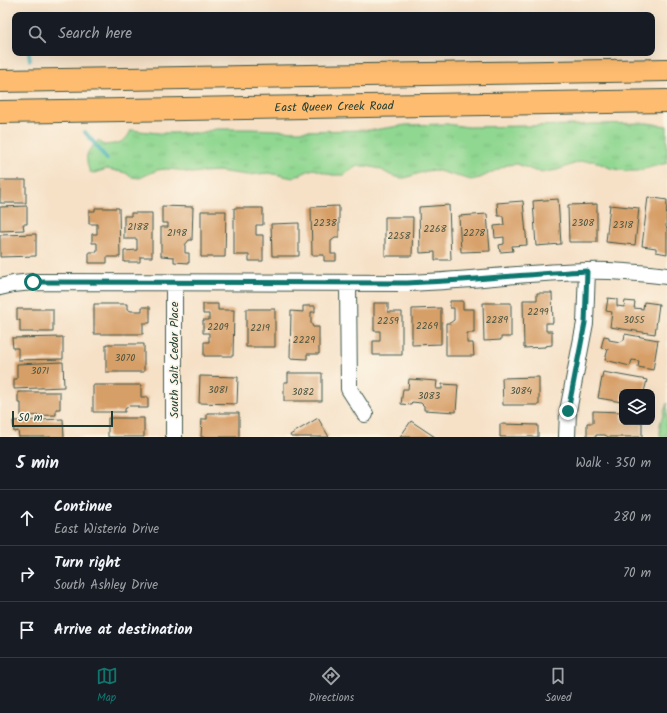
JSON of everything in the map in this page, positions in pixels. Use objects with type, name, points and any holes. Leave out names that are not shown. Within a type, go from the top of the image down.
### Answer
[{"type":"main road","points":[[0,81],[667,70]]},
{"type":"main road","name":"East Queen Creek Road","points":[[0,112],[667,101]]},
{"type":"street","points":[[567,437],[568,411],[585,323],[587,271]]},
{"type":"street","points":[[0,287],[33,282],[348,284],[447,282],[587,271],[622,271],[667,276]]},
{"type":"street","name":"South Salt Cedar Place","points":[[174,283],[174,437]]},
{"type":"street","points":[[348,284],[349,389],[365,414]]},
{"type":"green space","points":[[647,123],[667,126],[667,163],[637,171],[626,171],[610,168],[594,161],[582,161],[557,170],[545,172],[535,171],[517,164],[507,165],[480,178],[471,180],[435,170],[400,178],[390,175],[380,169],[367,166],[357,166],[344,175],[332,175],[314,169],[293,178],[269,173],[247,175],[218,171],[191,173],[166,169],[157,170],[140,178],[131,177],[126,173],[107,169],[94,173],[90,172],[87,161],[87,154],[89,150],[99,140],[104,145],[117,143],[124,140],[131,130],[158,133],[200,133],[216,129],[297,131],[373,130],[406,125],[447,124],[468,127]]},
{"type":"green space","points":[[667,403],[667,437],[660,437],[660,424]]},
{"type":"building","points":[[0,180],[26,180],[26,203],[0,203]]},
{"type":"building","points":[[648,197],[667,200],[667,254],[656,252],[656,248],[642,246]]},
{"type":"building","points":[[558,199],[561,244],[536,246],[533,201]]},
{"type":"building","points":[[523,201],[527,245],[512,246],[513,251],[500,252],[499,245],[504,244],[504,237],[495,238],[494,226],[504,225],[503,216],[498,216],[497,203]]},
{"type":"building","points":[[597,204],[597,242],[569,242],[568,205]]},
{"type":"building","points":[[449,205],[451,260],[435,260],[435,252],[420,253],[419,207]]},
{"type":"building","points":[[610,205],[639,208],[635,245],[606,242]]},
{"type":"building","points":[[27,206],[27,224],[23,224],[24,230],[0,231],[0,207]]},
{"type":"building","points":[[162,206],[193,207],[192,240],[189,240],[185,245],[185,253],[189,253],[189,263],[174,262],[174,257],[161,256],[161,227],[168,227],[168,223],[162,223]]},
{"type":"building","points":[[339,206],[339,238],[335,238],[331,241],[331,254],[336,254],[336,261],[324,261],[324,255],[312,255],[311,207]]},
{"type":"building","points":[[95,208],[119,208],[120,257],[107,257],[107,263],[89,263],[89,252],[97,252],[97,243],[92,243],[92,234],[97,234],[97,224],[89,224],[89,211],[95,211]]},
{"type":"building","points":[[234,208],[263,208],[263,225],[256,225],[256,235],[263,235],[263,261],[249,261],[249,255],[234,255]]},
{"type":"building","points":[[201,211],[226,211],[225,257],[201,257]]},
{"type":"building","points":[[131,213],[152,213],[152,257],[140,257],[140,262],[124,262],[124,251],[137,250],[137,239],[124,239],[124,216],[131,216]]},
{"type":"building","points":[[487,214],[490,251],[461,252],[459,216]]},
{"type":"building","points":[[385,217],[413,217],[412,256],[385,256]]},
{"type":"building","points":[[299,223],[299,256],[272,256],[271,224]]},
{"type":"building","points":[[36,234],[36,256],[0,257],[0,235]]},
{"type":"building","points":[[537,293],[552,293],[553,323],[546,323],[546,331],[552,331],[552,345],[545,347],[524,348],[523,300],[537,300]]},
{"type":"building","points":[[608,298],[617,299],[617,306],[624,307],[625,301],[635,302],[634,308],[643,309],[644,302],[659,304],[655,334],[610,327],[612,312],[606,311]]},
{"type":"building","points":[[450,301],[463,301],[463,309],[474,309],[474,333],[467,333],[467,343],[473,343],[474,356],[446,356],[446,323],[450,323],[454,320],[454,308],[450,308]]},
{"type":"building","points":[[374,303],[388,303],[388,312],[402,312],[402,355],[373,355],[373,341],[380,341],[380,331],[374,331]]},
{"type":"building","points":[[483,303],[511,303],[511,337],[501,337],[501,340],[484,341]]},
{"type":"building","points":[[94,304],[127,304],[127,309],[131,311],[142,311],[142,307],[150,307],[150,323],[143,323],[143,334],[94,334]]},
{"type":"building","points":[[203,304],[218,304],[218,310],[234,310],[233,356],[204,356],[204,342],[209,342],[209,333],[203,333],[203,320],[209,320],[209,314],[203,314]]},
{"type":"building","points":[[303,306],[315,306],[315,312],[311,312],[311,323],[313,327],[319,327],[319,354],[307,354],[307,359],[290,358],[291,311],[303,312]]},
{"type":"building","points":[[441,308],[441,344],[412,345],[412,309]]},
{"type":"building","points":[[17,309],[53,309],[53,332],[20,332],[20,320],[17,320]]},
{"type":"building","points":[[246,309],[275,309],[275,347],[246,347]]},
{"type":"building","points":[[625,334],[658,340],[653,370],[638,367],[639,361],[632,360],[630,366],[605,360],[608,349],[601,348],[604,336],[609,337],[609,340],[620,342],[624,340]]},
{"type":"building","points":[[63,337],[63,359],[18,360],[18,348],[13,348],[12,338]]},
{"type":"building","points":[[106,344],[144,344],[144,372],[106,372]]},
{"type":"building","points":[[63,362],[64,387],[14,389],[14,379],[17,379],[17,364]]},
{"type":"building","points":[[603,372],[647,380],[645,389],[619,389],[619,402],[598,398]]},
{"type":"building","points":[[288,373],[322,373],[322,401],[284,401],[284,382],[288,382]]},
{"type":"building","points":[[200,376],[238,377],[237,404],[199,403]]},
{"type":"building","points":[[539,377],[539,405],[503,405],[502,378]]},
{"type":"building","points":[[409,379],[437,381],[436,389],[442,389],[442,384],[458,385],[456,412],[424,410],[424,406],[421,403],[412,402],[411,405],[401,404],[403,389],[408,389]]},
{"type":"building","points":[[93,385],[141,385],[141,397],[148,397],[148,408],[129,406],[125,409],[125,412],[93,412]]},
{"type":"building","points":[[18,392],[60,392],[60,409],[56,409],[56,415],[21,416],[21,403],[18,403]]},
{"type":"building","points":[[593,411],[619,412],[619,425],[642,425],[642,437],[608,437],[605,435],[596,435],[596,437],[587,437],[587,423],[593,423]]},
{"type":"building","points":[[207,413],[239,413],[239,437],[201,437],[202,419],[207,419]]},
{"type":"building","points":[[108,418],[144,418],[144,437],[108,437]]},
{"type":"building","points":[[318,418],[329,437],[291,437],[290,435]]},
{"type":"building","points":[[63,419],[64,437],[19,437],[18,431],[14,432],[13,421]]},
{"type":"building","points":[[411,421],[435,437],[400,437]]},
{"type":"building","points":[[500,424],[538,425],[538,437],[500,437]]},
{"type":"waterway","points":[[29,56],[30,60]]},
{"type":"waterway","points":[[85,132],[107,159]]},
{"type":"route","points":[[33,282],[407,283],[447,282],[587,271],[585,323],[568,411]]}]
